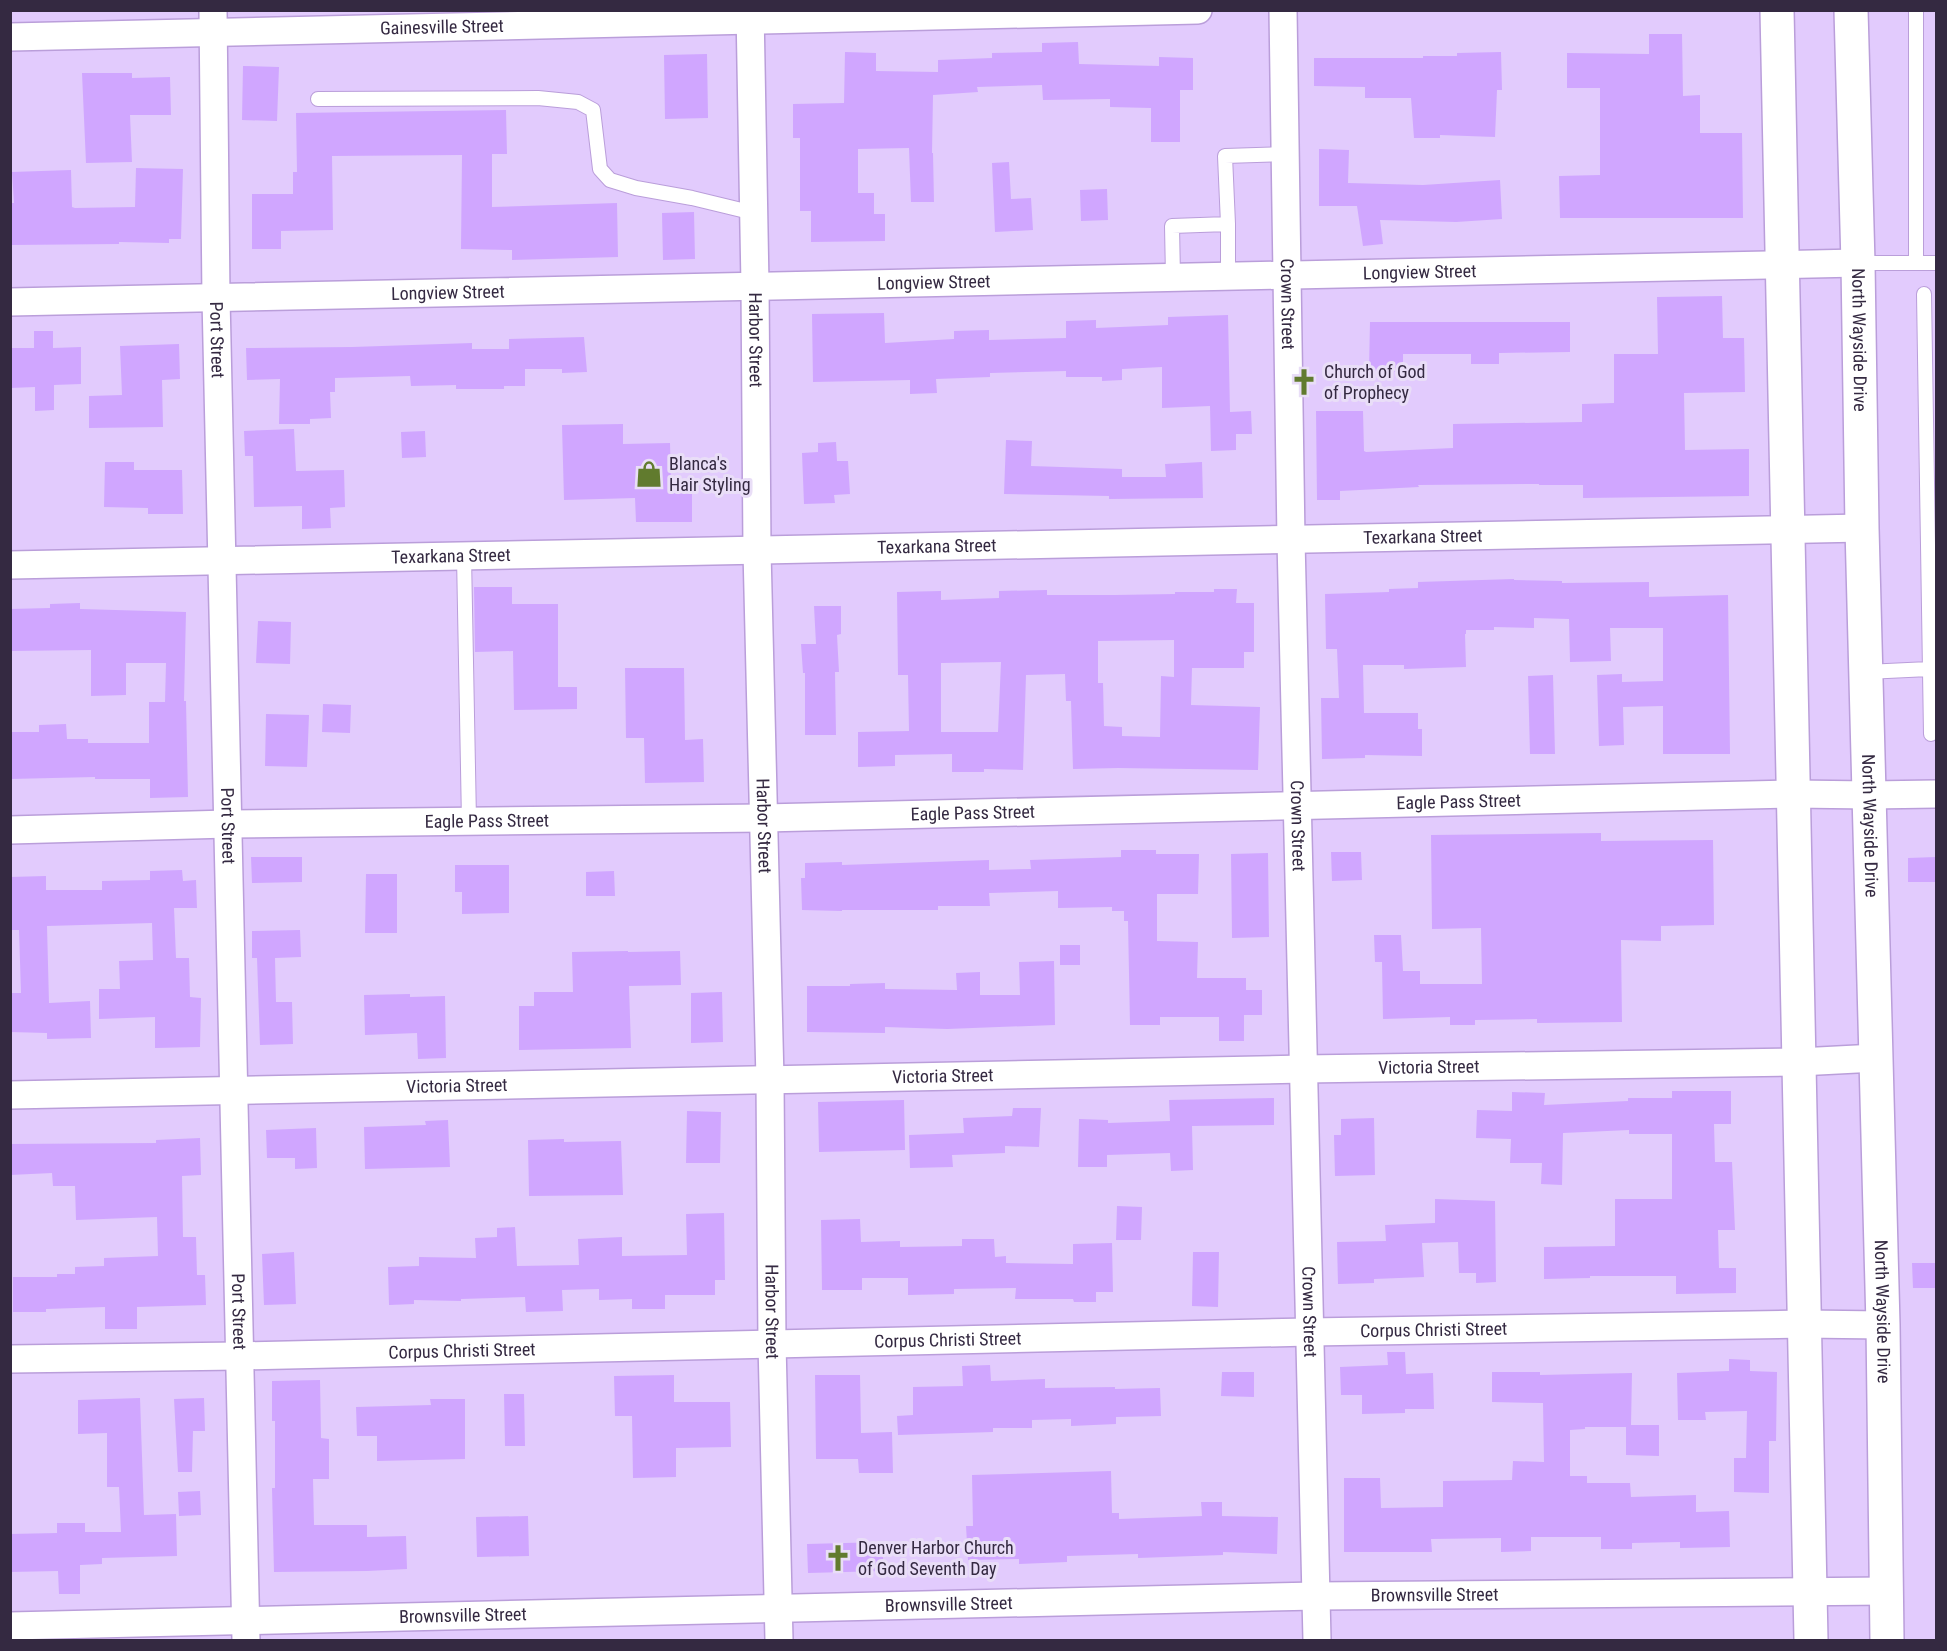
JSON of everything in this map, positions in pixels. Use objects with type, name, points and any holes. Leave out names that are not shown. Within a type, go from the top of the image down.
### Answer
[{"type":"main road","points":[[1777,10],[1811,1641]]},
{"type":"main road","name":"North Wayside Drive","points":[[1851,10],[1883,1325],[1887,1641]]},
{"type":"street","name":"Gainesville Street","points":[[10,37],[213,21],[1198,10]]},
{"type":"street","name":"Crown Street","points":[[1283,10],[1291,540],[1317,1641]]},
{"type":"street","name":"Harbor Street","points":[[750,16],[757,550],[770,1080],[772,1343],[779,1641]]},
{"type":"street","name":"Port Street","points":[[213,21],[216,298],[232,1090],[246,1631]]},
{"type":"street","name":"Longview Street","points":[[10,302],[1858,263]]},
{"type":"street","name":"Texarkana Street","points":[[10,565],[1862,528]]},
{"type":"street","name":"Eagle Pass Street","points":[[10,830],[228,824],[764,818],[1794,794],[1936,794]]},
{"type":"street","name":"Victoria Street","points":[[10,1095],[1304,1069],[1799,1062],[1876,1058]]},
{"type":"street","name":"Corpus Christi Street","points":[[10,1359],[1309,1332],[1804,1324],[1883,1325]]},
{"type":"street","name":"Brownsville Street","points":[[10,1626],[246,1631],[778,1607],[1316,1596],[1887,1591]]},
{"type":"lane","points":[[1916,10],[1916,263]]},
{"type":"lane","points":[[318,99],[538,98],[578,102],[593,110],[600,169],[610,180],[636,188],[692,198],[754,213]]},
{"type":"lane","points":[[1228,276],[1225,156],[1286,154]]},
{"type":"lane","points":[[1173,277],[1172,226],[1228,224]]},
{"type":"lane","points":[[1858,263],[1936,263]]},
{"type":"lane","points":[[1924,294],[1931,734]]},
{"type":"lane","points":[[464,556],[469,821]]},
{"type":"lane","points":[[1866,672],[1929,669]]},
{"type":"building","points":[[1649,34],[1682,34],[1683,96],[1700,95],[1700,133],[1742,133],[1743,218],[1560,218],[1559,176],[1600,175],[1600,88],[1567,88],[1567,53],[1649,54]]},
{"type":"building","points":[[1078,42],[1079,64],[1159,66],[1159,57],[1193,58],[1193,90],[1180,90],[1180,142],[1151,142],[1151,108],[1110,107],[1110,99],[1043,100],[1042,85],[977,87],[978,92],[933,95],[934,202],[911,202],[909,148],[858,149],[858,193],[874,193],[874,214],[885,214],[885,241],[811,242],[811,211],[800,211],[800,138],[793,138],[793,104],[844,103],[845,52],[876,53],[876,71],[938,72],[938,60],[992,58],[992,53],[1042,52],[1042,43]]},
{"type":"building","points":[[1501,52],[1502,90],[1497,90],[1495,137],[1440,135],[1440,138],[1414,138],[1411,98],[1365,98],[1365,87],[1314,86],[1314,58],[1423,58],[1423,56],[1457,56],[1457,53]]},
{"type":"building","points":[[707,54],[708,118],[665,119],[664,55]]},
{"type":"building","points":[[243,66],[279,67],[277,121],[242,120]]},
{"type":"building","points":[[82,73],[132,73],[132,78],[170,77],[171,115],[130,115],[132,162],[86,163]]},
{"type":"building","points":[[506,110],[507,154],[492,154],[492,207],[617,203],[618,257],[512,260],[512,250],[461,249],[462,155],[332,156],[333,230],[281,231],[281,249],[252,249],[252,194],[293,194],[293,172],[297,172],[296,113]]},
{"type":"building","points":[[1319,149],[1349,150],[1348,183],[1423,185],[1500,180],[1502,219],[1456,222],[1380,220],[1383,244],[1363,246],[1357,206],[1319,206]]},
{"type":"building","points":[[1009,162],[1011,199],[1031,198],[1033,230],[995,232],[992,163]]},
{"type":"building","points":[[136,168],[183,169],[181,239],[169,239],[169,243],[10,245],[10,203],[14,203],[12,172],[71,170],[72,207],[135,207]]},
{"type":"building","points":[[1107,189],[1108,220],[1081,221],[1080,190]]},
{"type":"building","points":[[694,212],[695,259],[663,260],[662,213]]},
{"type":"building","points":[[1722,296],[1723,338],[1744,338],[1745,392],[1684,393],[1685,450],[1749,449],[1749,496],[1583,498],[1583,485],[1418,485],[1419,487],[1340,491],[1340,500],[1317,500],[1316,411],[1363,411],[1364,451],[1366,452],[1453,448],[1453,424],[1582,422],[1582,404],[1614,403],[1614,354],[1658,354],[1657,297]]},
{"type":"building","points":[[884,313],[885,343],[954,339],[954,331],[989,330],[989,340],[1066,338],[1066,321],[1096,320],[1096,328],[1168,325],[1168,317],[1228,315],[1230,412],[1251,411],[1252,434],[1236,434],[1236,450],[1211,451],[1210,406],[1162,408],[1162,367],[1122,369],[1122,380],[1102,381],[1102,377],[1066,377],[1066,371],[990,373],[990,377],[936,379],[937,393],[910,394],[910,380],[813,382],[812,314]]},
{"type":"building","points":[[1370,322],[1570,322],[1570,352],[1499,353],[1499,364],[1471,364],[1471,354],[1403,354],[1403,372],[1369,371]]},
{"type":"building","points":[[34,331],[53,331],[53,348],[81,347],[81,384],[54,385],[54,410],[35,411],[35,387],[10,388],[10,348],[34,348]]},
{"type":"building","points":[[584,337],[587,372],[562,373],[562,369],[525,369],[525,386],[504,386],[504,389],[456,389],[456,385],[411,386],[410,376],[335,378],[335,392],[330,392],[331,418],[310,419],[310,424],[279,424],[280,379],[247,380],[246,348],[472,343],[472,349],[509,349],[509,339]]},
{"type":"building","points":[[179,344],[180,379],[162,380],[163,427],[89,428],[89,396],[122,395],[120,346]]},
{"type":"building","points":[[623,424],[623,444],[670,443],[671,486],[692,486],[692,522],[636,522],[635,498],[564,500],[562,425]]},
{"type":"building","points":[[294,429],[296,471],[344,470],[345,507],[330,508],[331,528],[302,529],[302,506],[254,507],[253,456],[245,456],[244,431]]},
{"type":"building","points":[[425,431],[426,457],[402,458],[401,432]]},
{"type":"building","points":[[1006,440],[1032,441],[1031,466],[1122,469],[1122,477],[1166,477],[1165,464],[1202,462],[1203,498],[1109,499],[1109,496],[1004,494]]},
{"type":"building","points":[[836,442],[837,461],[848,461],[850,494],[834,495],[835,503],[804,504],[802,453],[818,452],[818,443]]},
{"type":"building","points":[[105,462],[134,462],[134,470],[182,470],[183,514],[148,514],[148,508],[104,507]]},
{"type":"building","points":[[1514,579],[1562,581],[1562,583],[1649,582],[1649,597],[1728,595],[1730,754],[1663,754],[1663,706],[1623,707],[1624,745],[1599,746],[1597,675],[1622,674],[1622,682],[1663,681],[1663,628],[1610,628],[1611,661],[1570,662],[1569,619],[1534,618],[1534,628],[1494,627],[1494,630],[1466,630],[1466,667],[1404,669],[1404,665],[1363,665],[1364,713],[1418,713],[1418,729],[1422,729],[1422,756],[1365,755],[1365,758],[1322,759],[1321,698],[1339,698],[1337,649],[1326,649],[1325,594],[1389,592],[1389,589],[1418,588],[1418,582]]},
{"type":"building","points":[[474,587],[512,587],[512,604],[558,604],[558,687],[577,687],[577,709],[514,710],[513,651],[475,652]]},
{"type":"building","points":[[1214,589],[1237,589],[1236,603],[1254,603],[1254,652],[1244,652],[1244,668],[1192,668],[1191,705],[1260,707],[1258,770],[1073,769],[1071,701],[1066,701],[1065,674],[1026,675],[1023,770],[984,769],[984,772],[952,772],[952,754],[895,755],[895,766],[858,767],[858,732],[909,731],[908,675],[898,675],[897,592],[941,591],[941,600],[999,598],[999,591],[1047,590],[1047,595],[1214,592]],"holes":[[[1174,640],[1174,677],[1161,676],[1160,737],[1122,736],[1122,727],[1104,726],[1103,683],[1098,683],[1098,641]],[[1001,662],[998,732],[941,732],[941,663]]]},
{"type":"building","points":[[80,603],[80,609],[186,612],[184,701],[186,701],[188,797],[150,798],[150,779],[95,779],[95,777],[10,779],[10,732],[39,732],[39,725],[66,724],[67,739],[88,739],[88,743],[149,743],[149,702],[165,702],[166,663],[126,663],[126,695],[91,696],[91,650],[10,651],[10,609],[50,608],[50,604]]},
{"type":"building","points":[[814,606],[841,606],[841,634],[837,635],[839,672],[835,672],[836,735],[805,735],[805,673],[803,673],[801,644],[816,644]]},
{"type":"building","points":[[258,621],[291,622],[290,664],[256,663]]},
{"type":"building","points":[[625,668],[684,668],[685,740],[703,739],[704,782],[645,783],[644,738],[626,738]]},
{"type":"building","points":[[1553,675],[1555,754],[1530,754],[1528,676]]},
{"type":"building","points":[[323,704],[351,705],[350,733],[322,732]]},
{"type":"building","points":[[266,714],[309,715],[307,767],[265,766]]},
{"type":"building","points":[[1601,833],[1601,841],[1713,840],[1714,925],[1661,926],[1661,941],[1621,940],[1622,1022],[1537,1023],[1537,1019],[1475,1020],[1475,1025],[1450,1025],[1450,1017],[1383,1019],[1382,962],[1375,962],[1374,935],[1401,935],[1403,971],[1420,971],[1420,984],[1482,984],[1481,928],[1432,929],[1431,835]]},
{"type":"building","points":[[1121,850],[1156,850],[1156,854],[1199,854],[1198,894],[1157,894],[1157,941],[1198,942],[1197,978],[1246,978],[1246,990],[1262,990],[1262,1015],[1244,1015],[1244,1041],[1219,1041],[1219,1017],[1160,1017],[1160,1025],[1130,1025],[1128,921],[1124,921],[1124,911],[1112,911],[1112,907],[1058,908],[1058,891],[989,893],[990,906],[938,906],[938,910],[802,910],[801,878],[805,878],[805,863],[842,862],[842,865],[989,860],[989,870],[1031,869],[1030,860],[1121,857]]},
{"type":"building","points":[[1331,852],[1361,852],[1362,880],[1332,881]]},
{"type":"building","points":[[1268,853],[1269,937],[1232,938],[1231,854]]},
{"type":"building","points":[[251,857],[302,857],[302,882],[252,883]]},
{"type":"building","points":[[1936,857],[1936,882],[1908,882],[1908,858]]},
{"type":"building","points":[[455,865],[509,865],[509,913],[462,914],[462,892],[455,892]]},
{"type":"building","points":[[182,870],[183,881],[196,880],[197,908],[174,908],[176,958],[189,958],[190,997],[201,998],[200,1047],[155,1048],[155,1017],[99,1019],[99,989],[120,989],[119,961],[153,960],[152,923],[47,926],[49,1003],[90,1001],[91,1038],[47,1039],[47,1033],[10,1032],[10,993],[21,993],[19,930],[10,930],[10,877],[46,876],[46,890],[102,890],[102,881],[150,880],[150,871]]},
{"type":"building","points":[[614,871],[615,896],[586,896],[586,872]]},
{"type":"building","points":[[366,874],[397,874],[397,933],[365,933]]},
{"type":"building","points":[[300,930],[301,957],[275,958],[276,1002],[292,1002],[293,1044],[260,1045],[257,958],[252,958],[252,931]]},
{"type":"building","points":[[1060,945],[1080,945],[1080,965],[1060,965]]},
{"type":"building","points":[[680,951],[681,985],[629,986],[631,1048],[519,1050],[519,1006],[534,1006],[534,992],[573,992],[572,952]]},
{"type":"building","points":[[1054,961],[1055,1025],[947,1029],[885,1027],[885,1033],[807,1032],[807,986],[885,983],[885,989],[957,990],[956,973],[980,972],[980,995],[1020,995],[1019,962]]},
{"type":"building","points":[[722,992],[723,1042],[691,1043],[691,993]]},
{"type":"building","points":[[410,994],[410,997],[445,996],[446,1058],[418,1059],[417,1033],[365,1035],[364,995]]},
{"type":"building","points":[[1672,1091],[1731,1091],[1731,1124],[1714,1124],[1715,1162],[1732,1162],[1735,1230],[1718,1230],[1719,1268],[1736,1268],[1736,1293],[1676,1294],[1676,1276],[1590,1276],[1590,1278],[1544,1279],[1544,1247],[1615,1246],[1615,1199],[1672,1199],[1672,1134],[1629,1134],[1629,1130],[1563,1133],[1562,1185],[1541,1184],[1542,1163],[1510,1163],[1511,1139],[1476,1138],[1477,1110],[1512,1111],[1512,1092],[1545,1093],[1544,1105],[1628,1101],[1628,1098],[1672,1098]]},
{"type":"building","points":[[1274,1098],[1274,1125],[1192,1126],[1193,1170],[1171,1171],[1170,1153],[1107,1155],[1107,1167],[1078,1167],[1079,1119],[1108,1120],[1108,1123],[1170,1121],[1169,1100]]},
{"type":"building","points":[[904,1100],[905,1150],[819,1152],[818,1102]]},
{"type":"building","points":[[1013,1108],[1041,1108],[1039,1147],[1005,1146],[1005,1153],[952,1155],[953,1167],[910,1168],[909,1135],[964,1133],[963,1118],[1012,1116]]},
{"type":"building","points":[[687,1111],[721,1112],[720,1163],[686,1163]]},
{"type":"building","points":[[1374,1118],[1375,1175],[1335,1176],[1334,1135],[1341,1135],[1341,1119]]},
{"type":"building","points":[[448,1120],[450,1167],[365,1169],[364,1127],[426,1125],[425,1121]]},
{"type":"building","points":[[316,1128],[317,1168],[295,1169],[295,1158],[267,1158],[266,1130]]},
{"type":"building","points":[[200,1138],[201,1175],[182,1176],[183,1237],[196,1237],[197,1275],[205,1275],[206,1305],[137,1307],[137,1329],[105,1329],[105,1307],[13,1312],[13,1277],[57,1277],[57,1274],[75,1274],[75,1267],[104,1266],[104,1258],[158,1256],[157,1217],[76,1220],[75,1186],[53,1186],[52,1173],[10,1175],[10,1144],[156,1143],[156,1140]]},
{"type":"building","points":[[564,1139],[564,1142],[621,1141],[623,1195],[529,1196],[528,1140]]},
{"type":"building","points":[[1435,1199],[1495,1201],[1496,1282],[1476,1283],[1476,1273],[1459,1273],[1458,1242],[1422,1243],[1424,1277],[1374,1279],[1374,1283],[1338,1284],[1337,1242],[1386,1241],[1385,1225],[1435,1223]]},
{"type":"building","points":[[1117,1206],[1142,1207],[1141,1240],[1116,1240]]},
{"type":"building","points":[[724,1213],[725,1280],[715,1280],[715,1295],[665,1295],[665,1309],[632,1309],[632,1299],[599,1300],[599,1289],[562,1290],[563,1311],[526,1312],[525,1297],[461,1299],[461,1301],[414,1300],[414,1304],[389,1305],[388,1267],[419,1266],[419,1257],[476,1258],[475,1238],[497,1237],[497,1228],[515,1227],[517,1266],[579,1265],[578,1239],[622,1237],[622,1256],[687,1255],[686,1214]]},
{"type":"building","points":[[860,1219],[861,1242],[900,1241],[900,1247],[962,1246],[962,1239],[994,1239],[995,1257],[1006,1256],[1006,1263],[1073,1264],[1073,1244],[1112,1243],[1113,1292],[1096,1292],[1096,1302],[1074,1302],[1073,1299],[1015,1299],[1016,1288],[954,1289],[954,1294],[908,1295],[908,1278],[862,1278],[862,1290],[822,1290],[821,1220]]},
{"type":"building","points":[[294,1252],[296,1304],[264,1305],[262,1254]]},
{"type":"building","points":[[1193,1252],[1219,1252],[1218,1307],[1192,1306]]},
{"type":"building","points":[[1912,1263],[1936,1263],[1936,1288],[1913,1288]]},
{"type":"building","points":[[1387,1352],[1405,1352],[1406,1374],[1433,1373],[1434,1409],[1405,1409],[1405,1413],[1362,1414],[1362,1395],[1341,1395],[1340,1367],[1388,1365]]},
{"type":"building","points":[[1729,1359],[1750,1360],[1750,1371],[1777,1372],[1776,1441],[1769,1441],[1769,1493],[1734,1492],[1734,1458],[1746,1458],[1747,1411],[1705,1412],[1706,1420],[1678,1420],[1677,1373],[1729,1371]]},
{"type":"building","points":[[990,1365],[991,1381],[1045,1379],[1045,1388],[1160,1388],[1161,1416],[1116,1417],[1116,1424],[1071,1426],[1071,1419],[1032,1420],[1032,1428],[993,1428],[993,1432],[898,1435],[897,1416],[913,1415],[913,1387],[963,1386],[962,1366]]},
{"type":"building","points":[[1222,1372],[1254,1372],[1254,1397],[1221,1396]]},
{"type":"building","points":[[1492,1372],[1540,1372],[1540,1375],[1632,1373],[1631,1425],[1659,1425],[1659,1456],[1626,1455],[1626,1427],[1585,1427],[1585,1429],[1570,1430],[1570,1476],[1587,1476],[1587,1483],[1630,1483],[1631,1497],[1696,1495],[1696,1512],[1729,1511],[1730,1547],[1680,1548],[1680,1542],[1632,1543],[1632,1549],[1601,1549],[1601,1537],[1531,1537],[1531,1551],[1501,1552],[1501,1538],[1431,1539],[1432,1552],[1344,1552],[1344,1478],[1380,1478],[1381,1508],[1443,1507],[1443,1481],[1512,1480],[1513,1461],[1544,1462],[1543,1403],[1492,1402]]},
{"type":"building","points":[[674,1375],[674,1402],[730,1402],[731,1447],[676,1448],[676,1477],[633,1478],[632,1416],[615,1416],[614,1376]]},
{"type":"building","points":[[815,1375],[860,1375],[861,1433],[892,1432],[893,1473],[859,1473],[858,1459],[816,1459]]},
{"type":"building","points":[[320,1380],[321,1438],[329,1439],[329,1479],[313,1479],[314,1525],[367,1525],[367,1537],[406,1536],[407,1569],[274,1572],[272,1488],[275,1488],[275,1421],[272,1421],[272,1381]]},
{"type":"building","points":[[504,1394],[524,1394],[525,1446],[505,1446]]},
{"type":"building","points":[[140,1398],[144,1515],[176,1514],[177,1556],[102,1558],[102,1564],[80,1565],[80,1594],[59,1594],[58,1571],[10,1572],[10,1534],[57,1533],[57,1523],[85,1523],[85,1532],[121,1532],[119,1487],[107,1487],[107,1433],[78,1434],[78,1400]]},
{"type":"building","points":[[204,1398],[205,1431],[193,1431],[192,1472],[178,1472],[174,1399]]},
{"type":"building","points":[[430,1399],[465,1399],[465,1459],[377,1461],[377,1436],[357,1436],[356,1407],[431,1405]]},
{"type":"building","points":[[1111,1471],[1112,1513],[1119,1513],[1119,1519],[1202,1516],[1201,1502],[1222,1502],[1222,1516],[1278,1517],[1277,1554],[1223,1552],[1223,1555],[1138,1558],[1138,1554],[1067,1556],[1067,1562],[1019,1564],[1019,1559],[968,1560],[966,1526],[973,1526],[972,1475]]},
{"type":"building","points":[[200,1491],[201,1515],[179,1516],[178,1492]]},
{"type":"building","points":[[528,1516],[529,1556],[477,1557],[476,1517]]},
{"type":"building","points":[[883,1542],[883,1571],[808,1573],[807,1544]]},
{"type":"place","name":"Church of God of Prophecy","points":[[1304,382]]},
{"type":"place","name":"Blanca's Hair Styling","points":[[649,474]]},
{"type":"place","name":"Denver Harbor Church of God Seventh Day","points":[[838,1558]]}]
